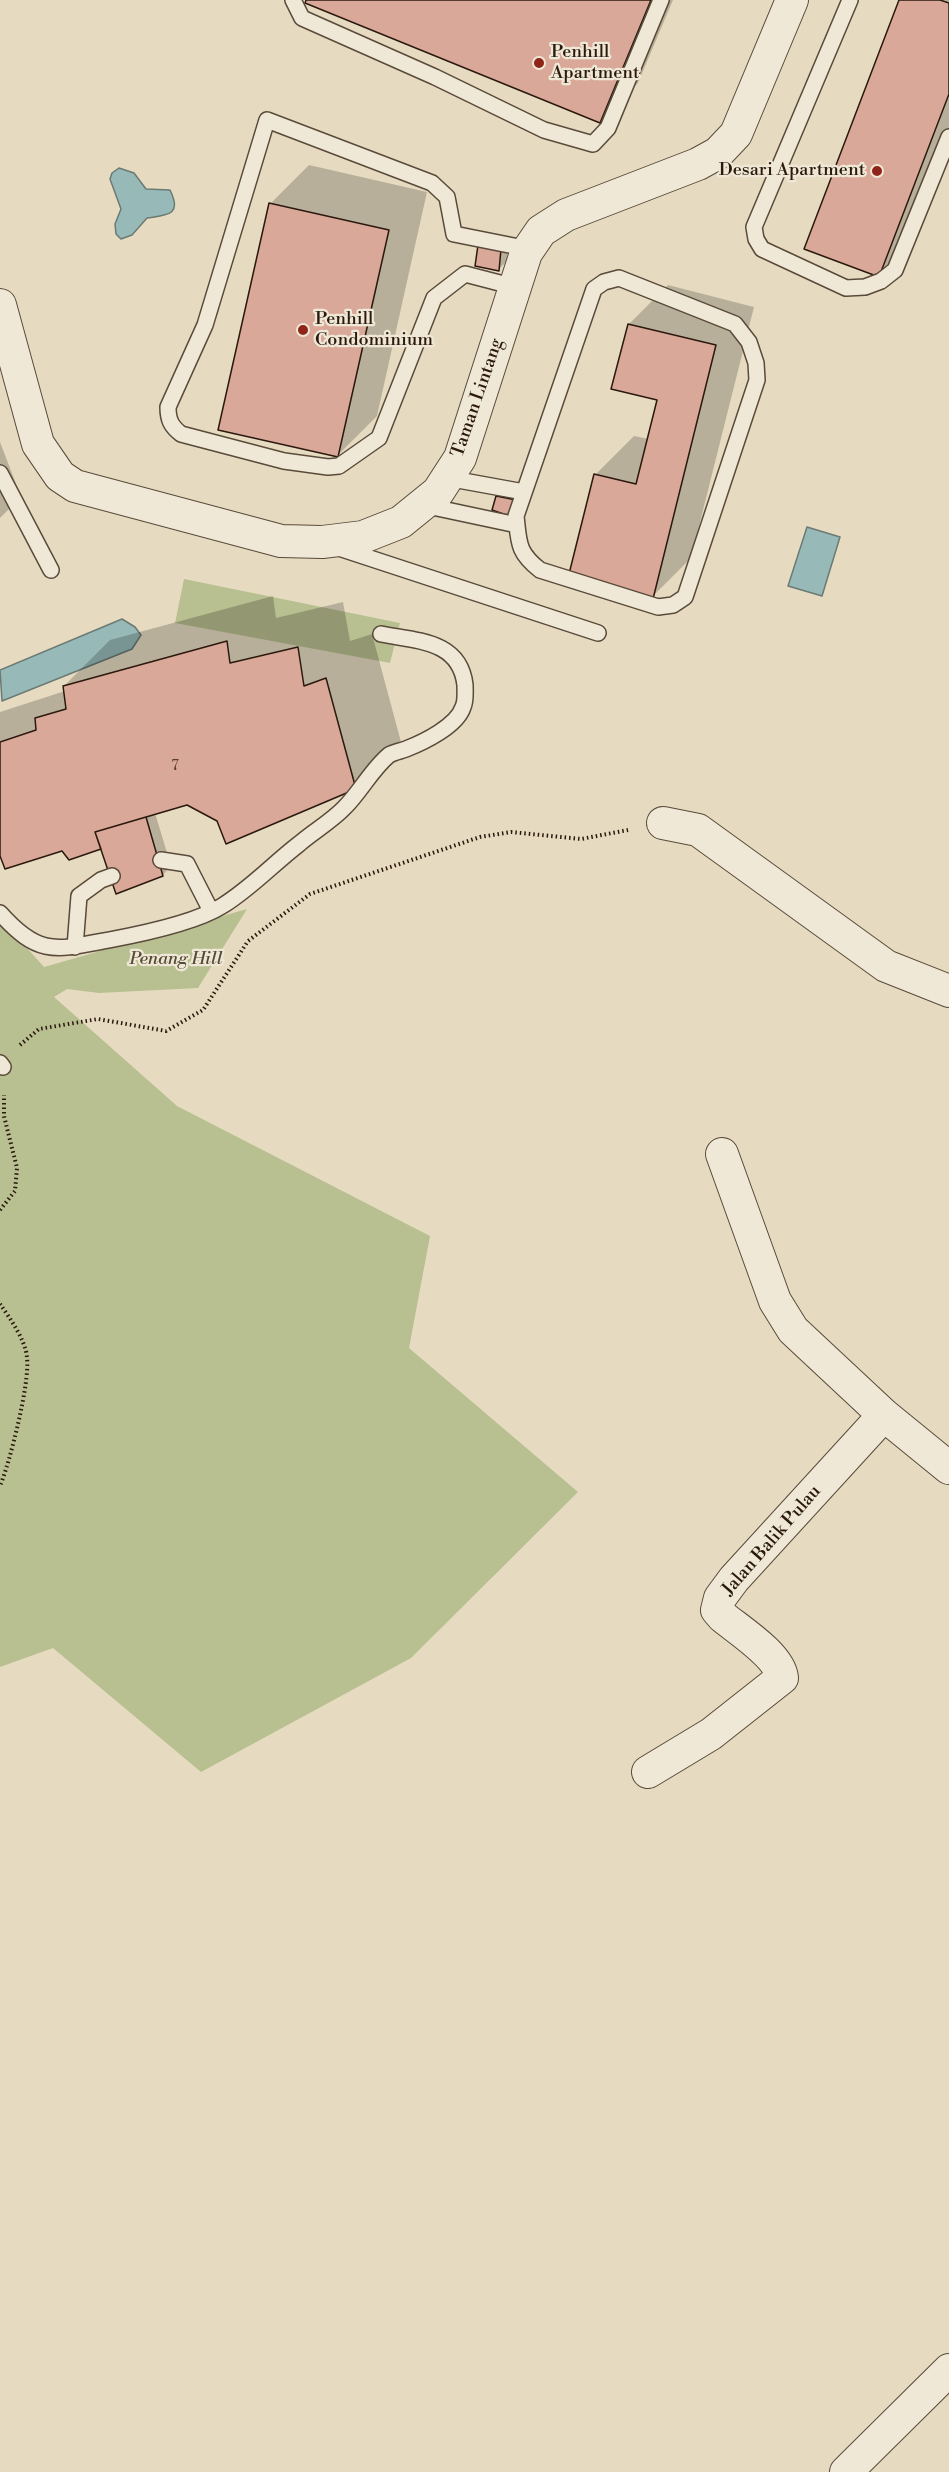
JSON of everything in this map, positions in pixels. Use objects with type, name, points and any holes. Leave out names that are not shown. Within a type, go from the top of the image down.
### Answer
[{"type":"street","name":"Taman Lintang","points":[[0,306],[38,444],[60,476],[75,486],[281,542],[322,542],[363,537],[401,522],[423,505],[438,492],[460,458],[515,287],[529,249],[541,231],[566,215],[698,164],[718,153],[735,134],[792,0]]},
{"type":"street","points":[[663,823],[698,830],[886,966],[949,992]]},
{"type":"street","points":[[722,1154],[775,1301],[793,1330],[884,1415],[949,1467]]},
{"type":"street","name":"Jalan Balik Pulau","points":[[648,1772],[711,1734],[782,1678],[781,1670],[774,1660],[717,1610],[720,1598],[734,1579],[884,1415]]},
{"type":"street","points":[[846,2472],[949,2370]]},
{"type":"lane","points":[[293,0],[302,18],[435,77],[544,130],[592,144],[608,128],[661,0]]},
{"type":"lane","points":[[850,0],[754,227],[756,239],[762,249],[846,288],[865,287],[881,281],[895,270],[949,137]]},
{"type":"lane","points":[[515,287],[465,274],[434,298],[379,438],[339,465],[328,467],[284,461],[181,434],[172,426],[168,417],[168,407],[206,325],[267,120],[432,183],[447,197],[454,234],[529,249]]},
{"type":"lane","points":[[618,278],[735,324],[749,342],[756,363],[757,380],[685,597],[673,605],[658,607],[540,570],[526,559],[520,548],[516,516],[524,492],[594,289],[604,282],[618,278]]},
{"type":"lane","points":[[0,473],[51,570]]},
{"type":"lane","points":[[447,478],[524,492]]},
{"type":"lane","points":[[423,505],[517,525]]},
{"type":"lane","points":[[322,542],[597,633]]},
{"type":"lane","points":[[0,913],[16,932],[41,947],[75,947],[119,939],[173,925],[211,911],[244,891],[344,808],[390,754],[409,748],[445,730],[463,708],[464,674],[446,649],[381,634]]},
{"type":"lane","points":[[161,860],[187,864],[211,911]]},
{"type":"lane","points":[[75,947],[79,896],[101,880],[112,876]]},
{"type":"path","points":[[0,1210],[15,1191],[17,1168],[3,1116],[2,1065],[22,1041],[39,1029],[98,1019],[166,1031],[203,1010],[248,941],[309,894],[480,837],[511,832],[581,839],[663,823]]},
{"type":"path","points":[[0,1304],[13,1321],[28,1358],[8,1469],[0,1486]]},
{"type":"green space","points":[[184,579],[400,623],[390,663],[175,623]]},
{"type":"green space","name":"Penang Hill","points":[[247,909],[198,988],[99,993],[67,989],[54,997],[177,1106],[430,1236],[409,1348],[578,1492],[411,1658],[201,1772],[53,1648],[0,1667],[0,918],[44,967]]},
{"type":"water","points":[[119,168],[134,173],[146,189],[170,190],[175,205],[170,213],[147,218],[132,235],[121,239],[116,234],[115,224],[121,209],[110,179],[112,173]]},
{"type":"water","points":[[807,527],[840,537],[822,596],[788,586]]},
{"type":"water","points":[[122,619],[135,627],[141,635],[132,649],[2,701],[0,670]]},
{"type":"building","name":"Penhill Apartment","points":[[306,0],[651,0],[600,123],[305,3]]},
{"type":"building","name":"Desari Apartment","points":[[899,0],[940,0],[949,3],[949,94],[879,277],[804,249]]},
{"type":"building","name":"Penhill Condominium","points":[[269,203],[389,230],[338,457],[218,430]]},
{"type":"building","points":[[478,245],[501,249],[499,271],[475,266]]},
{"type":"building","points":[[628,324],[716,345],[653,599],[568,578],[594,474],[636,484],[657,400],[611,389]]},
{"type":"building","points":[[496,496],[516,500],[512,517],[492,510]]},
{"type":"building","points":[[227,641],[230,663],[298,647],[304,686],[326,678],[356,789],[226,844],[217,821],[187,805],[95,832],[101,849],[69,860],[62,851],[5,869],[0,856],[0,742],[36,730],[35,718],[66,709],[63,686]]},
{"type":"building","points":[[146,817],[163,876],[116,894],[95,832]]},
{"type":"place","name":"Penhill Apartment","points":[[539,63]]},
{"type":"place","name":"Desari Apartment","points":[[877,171]]},
{"type":"place","name":"Penhill Condominium","points":[[303,330]]}]
